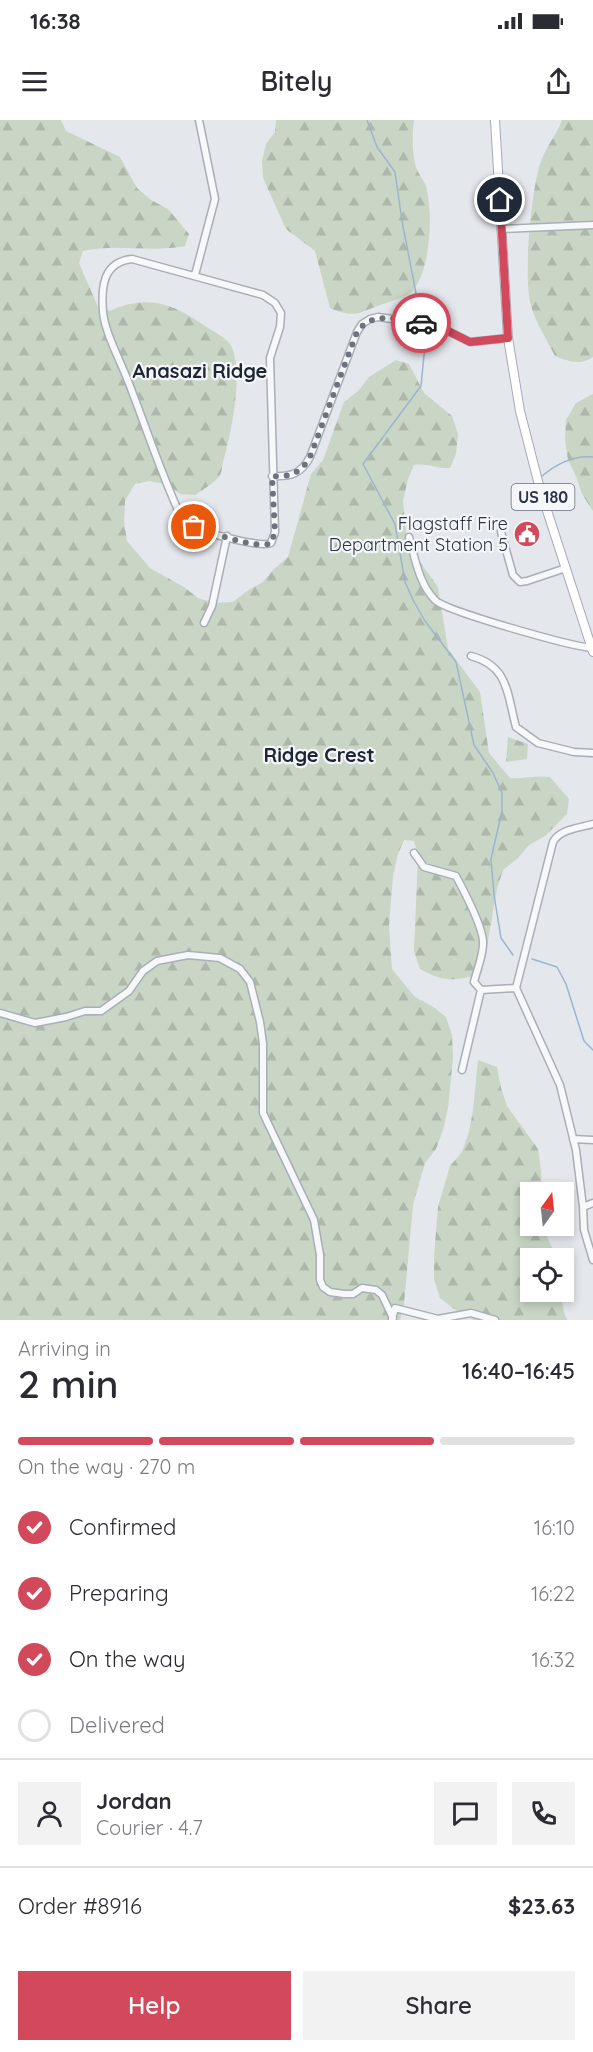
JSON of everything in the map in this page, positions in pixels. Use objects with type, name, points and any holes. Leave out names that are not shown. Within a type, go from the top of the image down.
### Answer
[{"type":"main road","name":"US 180","points":[[495,120],[508,338],[523,428],[540,489],[593,649]]},
{"type":"street","points":[[195,275],[215,199],[199,120]]},
{"type":"street","points":[[501,229],[593,225]]},
{"type":"street","points":[[132,259],[195,275],[263,294],[279,307],[281,320],[270,358],[275,532],[271,543],[265,546],[194,527],[182,519],[106,322],[103,310],[105,280],[113,264],[121,260],[132,259]]},
{"type":"street","points":[[272,476],[297,474],[304,467],[310,457],[357,332],[362,324],[370,319],[378,317],[436,325],[470,342],[508,338]]},
{"type":"street","points":[[501,532],[513,574],[520,582],[566,568]]},
{"type":"street","points":[[204,622],[212,606],[227,537]]},
{"type":"street","points":[[409,537],[425,588],[436,603],[456,611],[593,649]]},
{"type":"street","points":[[471,656],[485,660],[503,677],[516,727],[538,743],[574,752],[593,753]]},
{"type":"street","points":[[593,824],[561,833],[553,842],[516,988],[560,1085],[573,1139],[584,1207],[584,1230],[593,1260]]},
{"type":"street","points":[[414,853],[424,867],[456,876],[480,927],[483,942],[474,982],[480,990],[462,1070]]},
{"type":"street","points":[[0,1013],[35,1023],[85,1011],[101,1011],[129,991],[143,971],[157,962],[188,955],[220,958],[240,969],[250,982],[260,1022],[263,1044],[263,1113],[314,1220],[320,1255],[320,1280],[323,1287],[330,1292],[344,1294],[362,1288],[376,1290],[382,1294],[392,1319]]},
{"type":"street","points":[[480,990],[516,988]]},
{"type":"street","points":[[573,1139],[593,1140]]},
{"type":"street","points":[[584,1207],[593,1203]]},
{"type":"street","points":[[392,1319],[395,1308],[438,1319],[471,1313],[495,1320]]},
{"type":"green space","points":[[0,120],[61,120],[66,131],[120,157],[137,188],[151,200],[168,209],[189,234],[185,246],[83,251],[79,263],[98,307],[110,311],[149,302],[173,308],[226,340],[234,355],[235,402],[230,436],[218,478],[195,495],[180,494],[168,485],[150,481],[135,484],[125,501],[124,521],[127,541],[150,568],[184,587],[198,598],[215,603],[233,602],[263,582],[288,557],[311,474],[323,460],[344,402],[358,391],[369,377],[396,360],[409,364],[424,393],[452,416],[458,434],[456,454],[450,468],[414,465],[403,501],[407,544],[438,587],[448,649],[480,692],[489,753],[510,778],[550,777],[569,799],[567,814],[545,836],[529,845],[503,870],[497,889],[485,958],[476,975],[447,979],[420,969],[414,951],[418,856],[414,841],[404,840],[398,854],[393,876],[389,926],[392,969],[415,997],[446,1017],[452,1035],[453,1058],[448,1108],[443,1130],[436,1149],[425,1163],[413,1205],[404,1304],[400,1320],[0,1320]]},
{"type":"green space","points":[[276,120],[414,120],[414,158],[417,170],[426,186],[430,225],[424,267],[420,279],[411,292],[401,298],[359,313],[339,312],[330,308],[315,251],[286,229],[263,178],[262,161],[266,144],[275,132]]},
{"type":"green space","points":[[562,120],[593,120],[593,357],[579,362],[555,356],[536,319],[529,293],[529,235],[537,177],[542,158]]},
{"type":"green space","points":[[593,394],[593,511],[582,494],[568,460],[565,439],[566,420],[576,403]]},
{"type":"green space","points":[[508,737],[528,744],[527,759],[506,762]]},
{"type":"green space","points":[[478,1060],[497,1067],[507,1106],[538,1149],[542,1182],[520,1182],[520,1236],[546,1236],[552,1248],[520,1248],[520,1302],[562,1302],[567,1320],[474,1320],[440,1298],[434,1279],[438,1207],[450,1166],[462,1152],[473,1110]]},
{"type":"waterway","points":[[367,120],[377,147],[395,172],[421,319]]},
{"type":"waterway","points":[[422,327],[425,345],[421,386],[363,464],[395,524],[405,582],[413,600],[425,621],[456,662],[474,745],[493,773],[502,793],[502,811],[491,859],[501,938],[513,955]]},
{"type":"waterway","points":[[541,477],[565,461],[579,457],[593,457]]},
{"type":"waterway","points":[[532,959],[557,967],[566,984],[584,1041],[593,1050]]},
{"type":"way so far","points":[[194,527],[253,544],[265,546],[271,543],[275,532],[272,476],[297,474],[310,457],[362,324],[378,317],[421,323]]},
{"type":"place","name":"Flagstaff Fire Department Station 5","points":[[527,534]]},
{"type":"district","name":"Anasazi Ridge","points":[[200,371]]},
{"type":"district","name":"Ridge Crest","points":[[319,755]]},
{"type":"route","points":[[421,323],[436,325],[475,343],[508,338],[500,200]]}]
